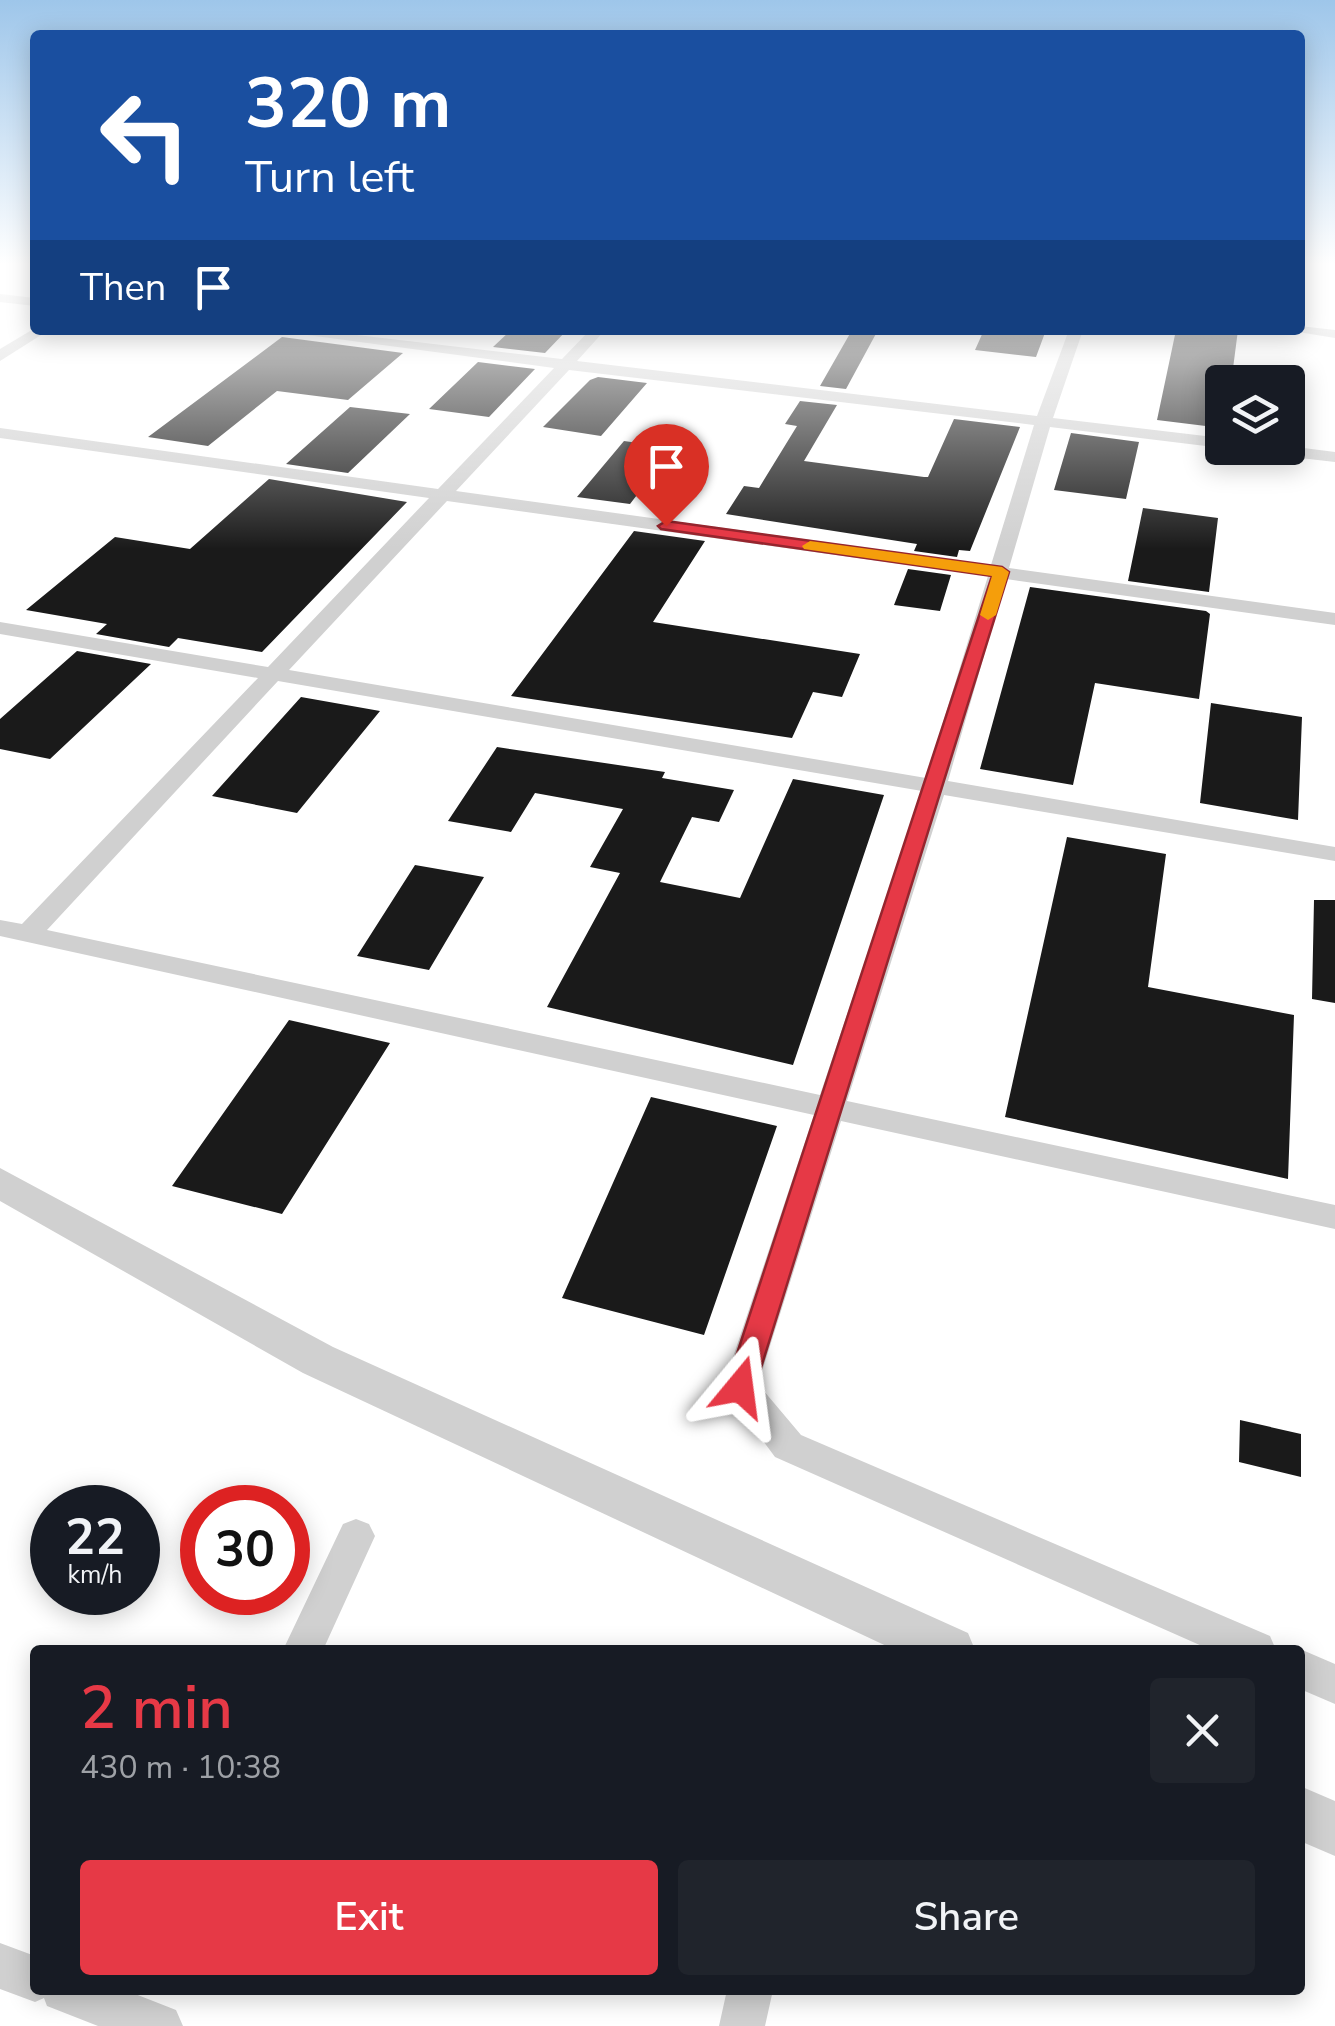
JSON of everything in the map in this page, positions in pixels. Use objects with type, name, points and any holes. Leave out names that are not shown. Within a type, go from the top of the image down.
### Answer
[{"type":"street","points":[[528,360],[1205,441]]},
{"type":"street","points":[[14,931],[274,674],[570,360]]},
{"type":"street","points":[[1065,360],[1043,422],[1002,572],[935,786],[740,1387],[788,1446],[1245,1645]]},
{"type":"street","points":[[0,433],[1335,619]]},
{"type":"street","points":[[1305,453],[1335,456]]},
{"type":"street","points":[[0,628],[1335,854]]},
{"type":"street","points":[[14,931],[1335,1218]]},
{"type":"street","points":[[0,1183],[318,1360],[939,1645]]},
{"type":"street","points":[[305,1645],[356,1536]]},
{"type":"street","points":[[1305,1671],[1335,1684]]},
{"type":"street","points":[[1305,1814],[1335,1829]]},
{"type":"street","points":[[0,1966],[30,1978]]},
{"type":"street","points":[[79,1995],[140,2014]]},
{"type":"street","points":[[742,2026],[749,1995]]},
{"type":"building","points":[[252,360],[395,360],[348,400],[277,391],[208,446],[148,437]]},
{"type":"building","points":[[835,360],[862,360],[846,389],[820,386]]},
{"type":"building","points":[[1170,360],[1234,360],[1233,365],[1205,365],[1205,426],[1157,420]]},
{"type":"building","points":[[478,362],[535,369],[489,417],[429,409]]},
{"type":"building","points":[[598,377],[647,383],[601,436],[543,427],[590,380]]},
{"type":"building","points":[[800,401],[837,405],[804,461],[924,477],[928,477],[954,419],[1020,427],[970,551],[959,550],[957,557],[914,551],[917,544],[726,514],[744,486],[759,488],[797,426],[785,424]]},
{"type":"building","points":[[350,407],[410,414],[348,473],[286,464]]},
{"type":"building","points":[[1071,433],[1139,442],[1126,499],[1054,490]]},
{"type":"building","points":[[624,441],[673,448],[630,504],[577,497]]},
{"type":"building","points":[[269,479],[407,502],[262,652],[178,638],[169,647],[96,634],[107,624],[26,610],[115,537],[190,549]]},
{"type":"building","points":[[1143,508],[1218,518],[1209,592],[1128,581]]},
{"type":"building","points":[[634,531],[705,541],[653,622],[860,654],[842,697],[813,692],[792,738],[511,696]]},
{"type":"building","points":[[908,569],[951,575],[940,611],[894,605]]},
{"type":"building","points":[[1030,587],[1206,611],[1210,614],[1199,699],[1095,683],[1073,785],[980,769]]},
{"type":"building","points":[[77,651],[151,664],[50,759],[0,749],[0,719]]},
{"type":"building","points":[[301,697],[380,711],[297,813],[212,796]]},
{"type":"building","points":[[1211,703],[1302,717],[1298,820],[1200,803]]},
{"type":"building","points":[[497,747],[665,772],[662,778],[734,790],[719,822],[692,817],[660,882],[740,898],[793,779],[884,795],[793,1065],[547,1007],[620,873],[590,867],[623,809],[535,793],[511,832],[448,821]]},
{"type":"building","points":[[1067,837],[1166,854],[1148,987],[1294,1015],[1288,1179],[1005,1117]]},
{"type":"building","points":[[415,865],[484,877],[429,970],[357,956]]},
{"type":"building","points":[[1314,900],[1335,900],[1335,1003],[1312,999]]},
{"type":"building","points":[[289,1020],[390,1043],[282,1214],[172,1186]]},
{"type":"building","points":[[651,1097],[777,1126],[704,1335],[562,1298]]},
{"type":"building","points":[[1240,1420],[1301,1434],[1301,1477],[1239,1462]]},
{"type":"slow traffic","points":[[810,546],[1002,572],[988,615]]},
{"type":"route","points":[[666,526],[1002,572],[740,1387]]}]
